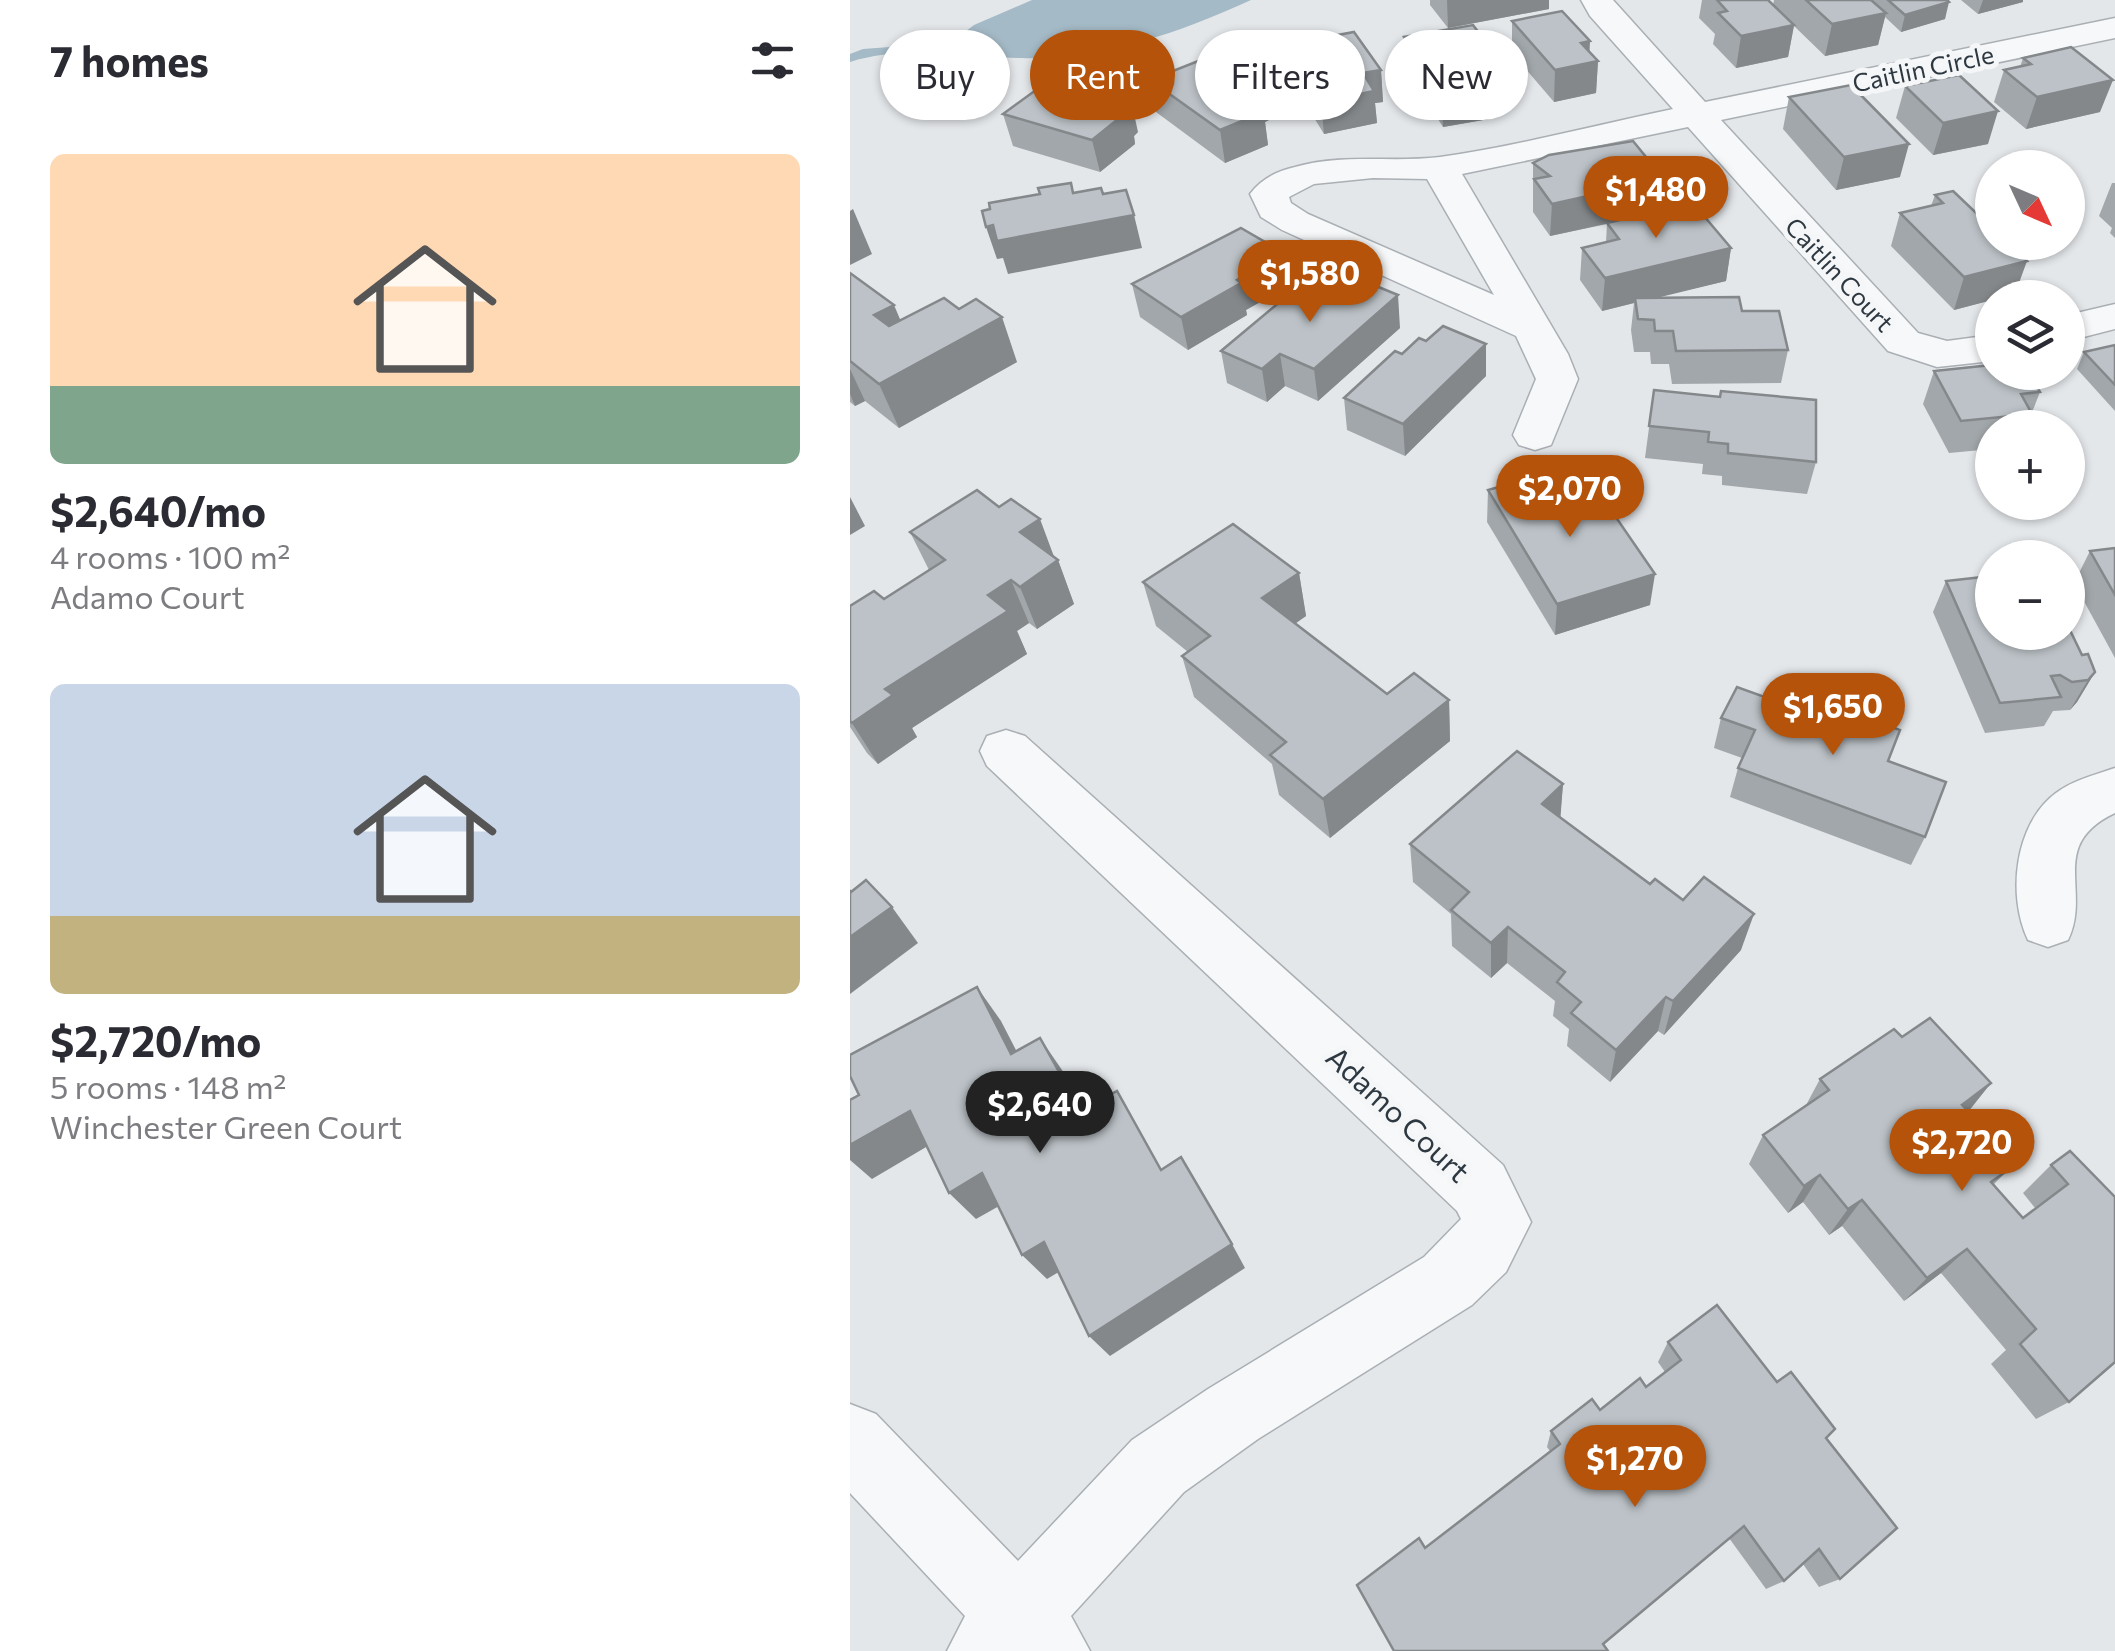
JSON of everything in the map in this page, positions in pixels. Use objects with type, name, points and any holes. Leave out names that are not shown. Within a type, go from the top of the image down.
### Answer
[{"type":"street","name":"Caitlin Court","points":[[1598,0],[1601,9],[1903,342],[1926,354],[1947,356],[1975,351]]},
{"type":"street","name":"Caitlin Circle","points":[[1531,328],[1295,222],[1274,209],[1269,194],[1280,183],[1310,174],[1437,168],[2115,28]]},
{"type":"street","points":[[1437,168],[1449,181],[1557,379],[1535,435]]},
{"type":"street","points":[[2085,324],[2115,316]]},
{"type":"street","name":"Adamo Court","points":[[1006,751],[1480,1188],[1498,1222],[1482,1248],[1448,1281],[1158,1466],[1018,1638]]},
{"type":"street","points":[[2048,922],[2042,879],[2049,842],[2068,810],[2115,790]]},
{"type":"street","points":[[850,1440],[1018,1638]]},
{"type":"water","points":[[1032,0],[1251,0],[1175,30],[1030,30],[1030,58],[1010,57],[1010,30],[967,30]]},
{"type":"building","points":[[1717,0],[1768,0],[1794,25],[1741,36],[1718,13],[1727,11]]},
{"type":"building","points":[[1806,0],[1871,0],[1886,13],[1832,24]]},
{"type":"building","points":[[1888,0],[1947,0],[1949,2],[1905,15]]},
{"type":"building","points":[[1562,11],[1590,41],[1581,43],[1598,61],[1555,70],[1528,39],[1528,30],[1520,30],[1512,21]]},
{"type":"building","points":[[1473,25],[1477,30],[1444,30]]},
{"type":"building","points":[[1365,47],[1381,70],[1365,73]]},
{"type":"building","points":[[2071,47],[2113,80],[2037,97],[2004,70],[2031,64],[2023,58]]},
{"type":"building","points":[[1195,62],[1195,112],[1175,98],[1175,70]]},
{"type":"building","points":[[1959,75],[1998,111],[1943,123],[1905,86]]},
{"type":"building","points":[[1365,76],[1374,91],[1365,93]]},
{"type":"building","points":[[1851,85],[1909,144],[1844,157],[1789,97]]},
{"type":"building","points":[[1030,94],[1030,120],[1117,120],[1092,140],[1010,116],[1010,109]]},
{"type":"building","points":[[1206,120],[1244,120],[1220,130]]},
{"type":"building","points":[[1633,141],[1664,179],[1552,204],[1534,179],[1550,176],[1533,163],[1549,155]]},
{"type":"building","points":[[1071,183],[1073,193],[1101,188],[1103,194],[1126,190],[1134,215],[997,241],[993,225],[986,227],[982,211],[990,209],[989,203],[1040,194],[1038,188]]},
{"type":"building","points":[[1953,191],[1975,212],[1975,260],[2027,261],[1964,277],[1900,213],[1943,203],[1935,195]]},
{"type":"building","points":[[1693,203],[1731,248],[1605,278],[1582,248],[1619,239],[1607,223]]},
{"type":"building","points":[[1241,228],[1284,253],[1181,317],[1132,284]]},
{"type":"building","points":[[850,273],[894,305],[874,315],[889,326],[944,298],[959,309],[976,299],[1002,317],[879,384],[850,361]]},
{"type":"building","points":[[1354,277],[1398,295],[1314,369],[1280,354],[1262,369],[1221,351],[1300,285],[1330,298]]},
{"type":"building","points":[[1739,297],[1742,311],[1779,311],[1788,350],[1676,351],[1673,331],[1655,331],[1654,320],[1638,319],[1635,298]]},
{"type":"building","points":[[1443,326],[1486,344],[1403,424],[1344,398],[1395,351],[1402,354],[1419,338],[1426,341]]},
{"type":"building","points":[[2115,345],[2115,385],[2085,353]]},
{"type":"building","points":[[1975,367],[1975,390],[2040,392],[2021,394],[2030,410],[1975,410],[1975,420],[1961,421],[1934,371]]},
{"type":"building","points":[[1654,390],[1720,397],[1721,391],[1816,400],[1816,462],[1728,453],[1728,444],[1708,442],[1709,432],[1649,426]]},
{"type":"building","points":[[1545,474],[1568,508],[1602,497],[1655,574],[1557,604],[1488,490]]},
{"type":"building","points":[[977,490],[999,507],[1011,499],[1040,519],[1020,532],[1058,560],[1020,587],[1011,580],[988,595],[1008,611],[885,689],[893,695],[852,723],[850,606],[874,591],[884,599],[945,560],[910,532]]},
{"type":"building","points":[[1233,524],[1299,573],[1262,598],[1387,694],[1414,673],[1449,700],[1323,799],[1270,755],[1286,742],[1182,656],[1210,636],[1143,582]]},
{"type":"building","points":[[2115,548],[2115,595],[2090,551]]},
{"type":"building","points":[[1975,578],[1975,647],[1946,581]]},
{"type":"building","points":[[1977,650],[2080,650],[2082,655],[2088,654],[2095,672],[2088,680],[2072,682],[2060,675],[2051,676],[2061,697],[2000,703]]},
{"type":"building","points":[[1776,686],[1900,730],[1888,761],[1946,782],[1925,837],[1738,768],[1755,730],[1721,718],[1737,687],[1770,699]]},
{"type":"building","points":[[1517,751],[1563,784],[1542,804],[1650,884],[1655,879],[1683,900],[1704,877],[1754,914],[1673,1001],[1666,997],[1616,1050],[1571,1013],[1581,1002],[1557,982],[1565,972],[1508,927],[1491,943],[1451,910],[1469,892],[1410,844]]},
{"type":"building","points":[[866,880],[892,907],[850,937],[850,891]]},
{"type":"building","points":[[977,987],[1011,1054],[1040,1038],[1081,1111],[1117,1091],[1161,1170],[1181,1157],[1232,1244],[1089,1336],[1044,1242],[1022,1255],[982,1173],[949,1193],[910,1111],[850,1145],[850,1100],[859,1095],[850,1076],[850,1055]]},
{"type":"building","points":[[1930,1018],[1991,1083],[1962,1105],[1976,1119],[1969,1126],[2008,1170],[1991,1182],[2023,1218],[2068,1184],[2051,1165],[2070,1151],[2115,1197],[2115,1362],[2069,1402],[2020,1344],[2036,1329],[1967,1249],[1927,1278],[1862,1200],[1848,1209],[1820,1175],[1804,1186],[1763,1135],[1829,1090],[1820,1079],[1894,1029],[1902,1037]]},
{"type":"building","points":[[1717,1305],[1777,1382],[1791,1372],[1835,1429],[1826,1438],[1897,1528],[1840,1579],[1819,1549],[1784,1581],[1744,1526],[1603,1644],[1608,1651],[1394,1651],[1357,1585],[1419,1538],[1425,1548],[1560,1444],[1551,1431],[1592,1399],[1600,1410],[1640,1378],[1646,1387],[1681,1360],[1668,1342]]},
{"type":"waterway","points":[[850,58],[880,52]]}]
